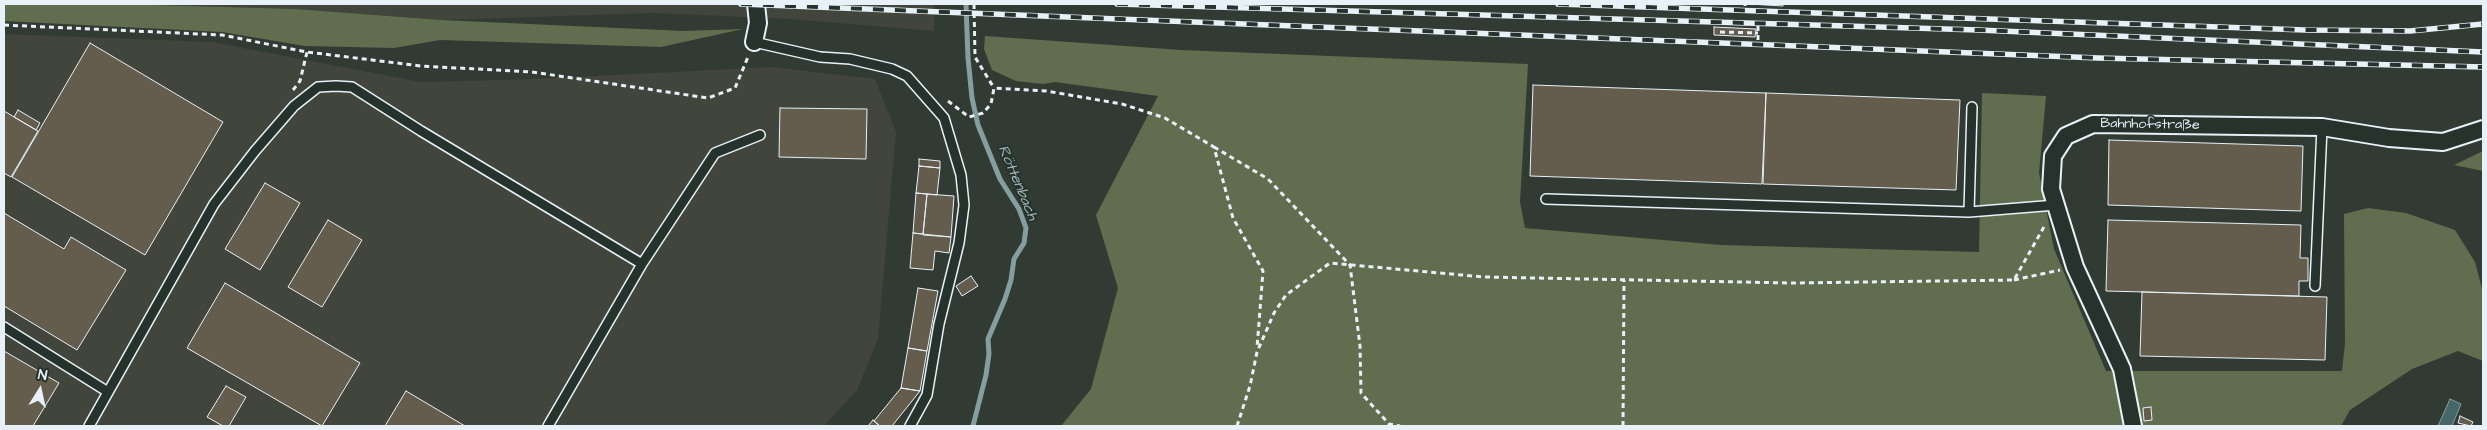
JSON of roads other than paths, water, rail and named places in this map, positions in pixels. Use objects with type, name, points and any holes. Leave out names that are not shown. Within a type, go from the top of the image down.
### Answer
[{"type":"street","points":[[754,42],[758,23],[756,4]]},
{"type":"street","name":"Bahnhofstraße","points":[[2133,426],[2122,369],[2075,267],[2051,189],[2053,156],[2066,136],[2093,124],[2322,127],[2389,138],[2442,142],[2483,129]]},
{"type":"lane","points":[[754,42],[820,57],[850,59],[907,76],[944,118],[961,175],[964,205],[959,244],[941,316],[927,396],[910,426]]},
{"type":"lane","points":[[89,426],[214,204],[255,151],[294,106],[318,87],[352,87],[421,131],[642,264]]},
{"type":"lane","points":[[1969,212],[1972,107]]},
{"type":"lane","points":[[2314,286],[2322,127]]},
{"type":"lane","points":[[548,426],[642,264],[715,153],[760,135]]},
{"type":"lane","points":[[1546,199],[1969,212],[2056,204]]},
{"type":"lane","points":[[4,327],[108,392]]},
{"type":"water","points":[[2450,399],[2461,404],[2452,426],[2438,426]]},
{"type":"waterway","name":"Röttenbach","points":[[966,4],[968,58],[972,98],[978,125],[1000,179],[1019,209],[1026,228],[1024,243],[1014,259],[1011,280],[1005,299],[988,339],[989,354],[986,375],[973,426]]},
{"type":"railway","points":[[741,4],[2098,58],[2483,67]]},
{"type":"railway","points":[[1117,4],[1978,30],[2483,52]]},
{"type":"railway","points":[[1558,4],[2305,30],[2410,31],[2483,24]]}]
